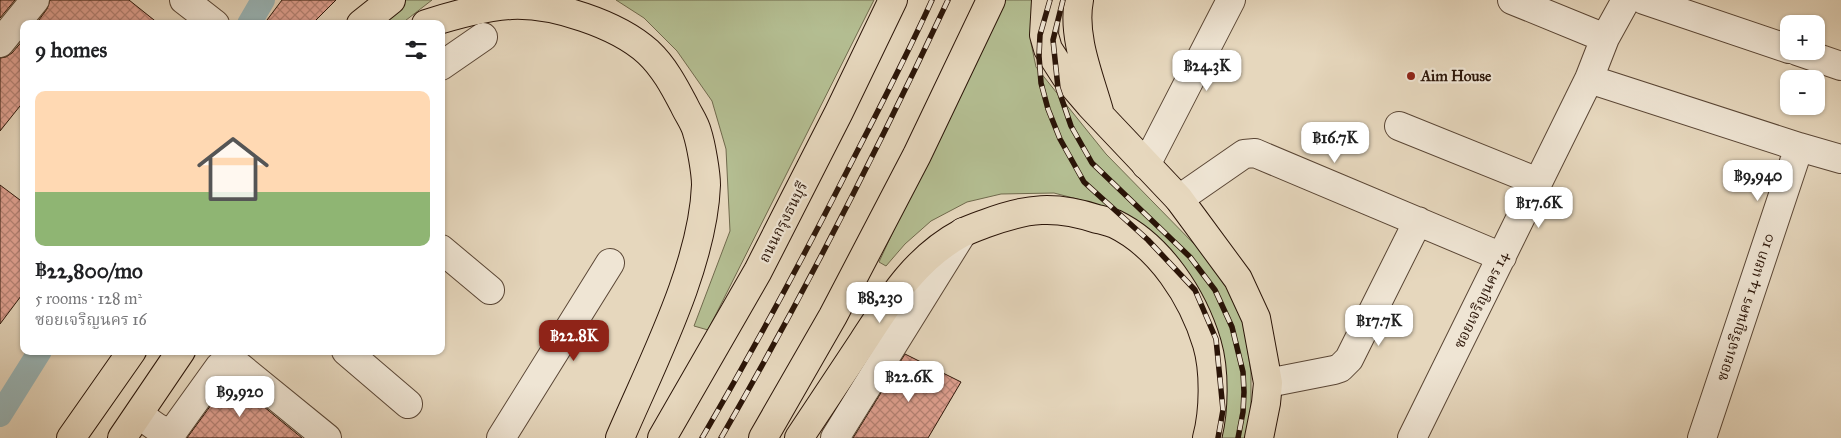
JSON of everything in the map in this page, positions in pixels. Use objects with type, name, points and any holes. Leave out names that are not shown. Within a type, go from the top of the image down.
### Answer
[{"type":"main road","points":[[366,20],[391,0]]},
{"type":"main road","name":"ถนนกรุงธนบุรี","points":[[662,438],[758,271],[840,112],[893,0]]},
{"type":"main road","points":[[763,438],[833,316],[917,155],[991,0]]},
{"type":"main road","points":[[1046,0],[1044,35],[1048,49],[1070,82],[1179,199],[1238,279],[1256,318],[1268,383],[1259,438]]},
{"type":"main road","points":[[1079,0],[1078,28],[1101,117]]},
{"type":"main road","points":[[438,20],[463,12],[512,5],[556,9],[608,26],[647,52],[672,80],[697,132],[706,183],[701,222],[692,260],[672,315],[620,438]]},
{"type":"main road","points":[[799,438],[902,283],[932,252],[963,232],[1002,217],[1031,210],[1058,209],[1115,224],[1145,244],[1167,268],[1185,293],[1208,346],[1213,390],[1211,424],[1207,438]]},
{"type":"main road","points":[[70,438],[129,355]]},
{"type":"main road","points":[[122,438],[178,355]]},
{"type":"street","points":[[0,43],[36,0]]},
{"type":"street","points":[[184,0],[210,20]]},
{"type":"street","points":[[1146,165],[1231,0]]},
{"type":"street","points":[[1512,0],[1605,38]]},
{"type":"street","name":"ซอยเจริญนคร 14","points":[[1412,438],[1589,79],[1605,38],[1626,0]]},
{"type":"street","points":[[1644,0],[1780,46]]},
{"type":"street","points":[[445,63],[483,37]]},
{"type":"street","points":[[1823,60],[1841,66]]},
{"type":"street","points":[[1589,79],[1798,147],[1841,159]]},
{"type":"street","points":[[1399,126],[1538,182]]},
{"type":"street","name":"ซอยเจริญนคร 14 แยก 10","points":[[1702,438],[1798,147]]},
{"type":"street","points":[[1179,199],[1244,154],[1250,152],[1502,257]]},
{"type":"street","points":[[1268,383],[1334,370],[1340,368],[1349,359],[1418,221]]},
{"type":"street","points":[[835,438],[963,232]]},
{"type":"street","points":[[445,252],[490,290]]},
{"type":"street","points":[[501,438],[610,263]]},
{"type":"street","points":[[351,355],[408,404]]},
{"type":"street","points":[[138,414],[164,432],[174,430],[220,366],[231,362],[235,363],[327,438]]},
{"type":"green space","points":[[406,0],[432,0],[406,20],[383,20]]},
{"type":"green space","points":[[616,0],[874,0],[708,330],[694,326],[730,231],[726,149],[712,101],[677,51],[644,18]]},
{"type":"green space","points":[[1000,0],[1039,0],[1033,21],[1031,43],[1036,67],[1106,154],[1199,249],[1227,286],[1243,320],[1251,372],[1251,413],[1247,438],[1215,438],[1211,337],[1114,218],[1081,200],[1054,193],[1001,194],[967,202],[931,221],[905,244],[886,266],[879,262]]},
{"type":"building","points":[[0,0],[15,0],[0,18]]},
{"type":"building","points":[[50,0],[129,0],[154,20],[39,20],[47,9]]},
{"type":"building","points":[[282,0],[336,0],[316,20],[267,20]]},
{"type":"building","points":[[20,44],[20,106],[0,131],[0,58],[12,53]]},
{"type":"building","points":[[0,185],[20,200],[20,297],[0,324]]},
{"type":"building","points":[[905,354],[961,382],[928,438],[853,438]]},
{"type":"building","points":[[230,379],[302,438],[187,438]]},
{"type":"waterway","points":[[251,20],[263,0]]},
{"type":"waterway","points":[[0,415],[38,355]]},
{"type":"railway","points":[[702,438],[808,247],[888,92],[932,0]]},
{"type":"railway","points":[[721,438],[839,222],[948,0]]},
{"type":"railway","points":[[1050,0],[1040,35],[1039,56],[1041,83],[1048,109],[1060,139],[1084,182],[1148,240],[1195,290],[1216,339],[1223,410],[1218,438]]},
{"type":"railway","points":[[1063,0],[1053,40],[1058,88],[1071,126],[1092,163],[1190,257],[1215,290],[1232,327],[1243,372],[1243,412],[1238,438]]},
{"type":"place","name":"Aim House","points":[[1411,76]]}]
